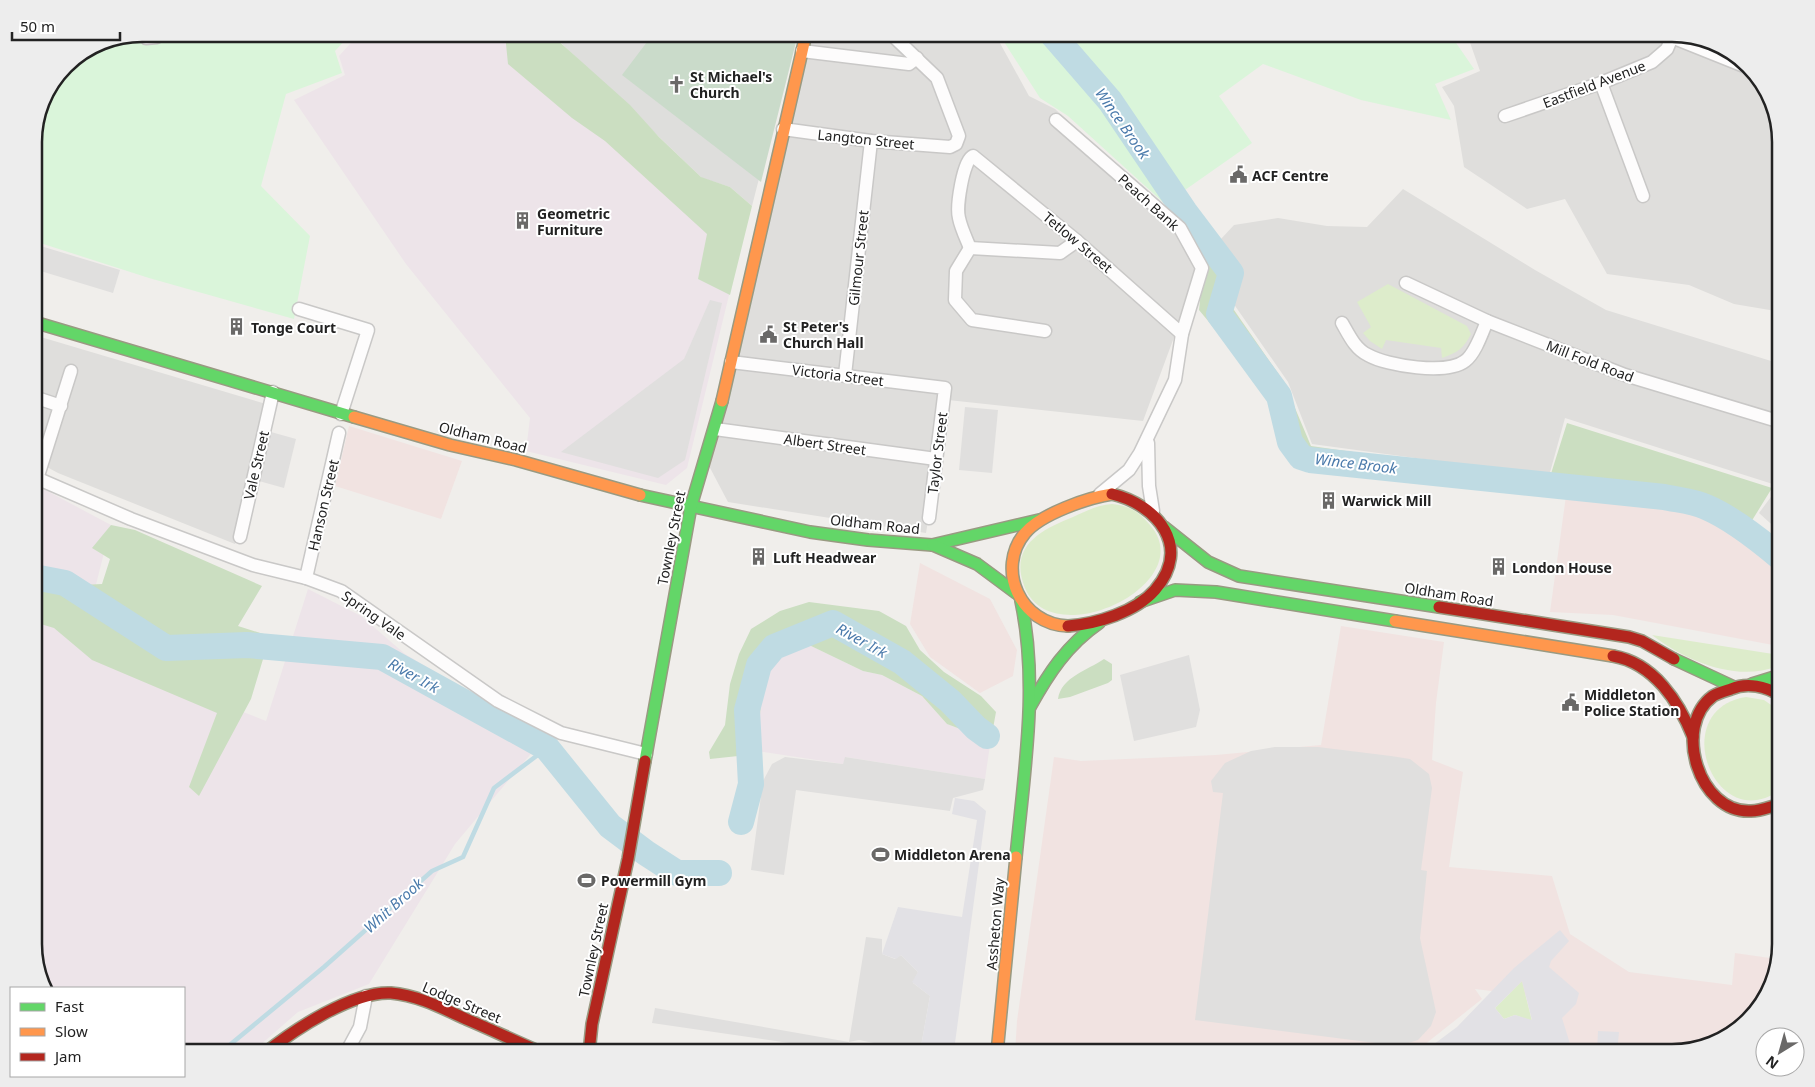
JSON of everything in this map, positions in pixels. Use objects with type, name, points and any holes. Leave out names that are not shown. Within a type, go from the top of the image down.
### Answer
[{"type":"main road","name":"Townley Street","points":[[590,1044],[592,1024],[628,859],[691,506],[715,429],[770,197],[783,129],[804,42]]},
{"type":"main road","name":"Oldham Road","points":[[43,325],[273,392],[341,414],[639,495],[810,532],[932,545],[955,552],[978,563],[998,577],[1019,597]]},
{"type":"main road","points":[[1140,602],[1155,590],[1168,567],[1170,553],[1164,527],[1153,511],[1134,498],[1123,495],[1098,496],[1039,520],[1021,537],[1012,557],[1011,570],[1019,597],[1040,619],[1065,626],[1093,622],[1140,602],[1175,590],[1216,592],[1618,657],[1644,668],[1670,692],[1686,718],[1693,737],[1696,766],[1707,790],[1728,807],[1754,812],[1772,813]]},
{"type":"main road","name":"Oldham Road","points":[[932,545],[1039,520]]},
{"type":"main road","name":"Oldham Road","points":[[1164,527],[1202,559],[1239,576],[1629,637],[1647,643],[1690,668],[1739,686],[1768,689],[1772,691]]},
{"type":"main road","name":"Assheton Way","points":[[998,1044],[1030,707],[1026,625],[1019,597]]},
{"type":"main road","name":"Assheton Way","points":[[1030,707],[1057,661],[1091,627],[1112,614]]},
{"type":"main road","points":[[1693,737],[1697,718],[1704,707],[1722,692],[1772,677]]},
{"type":"main road","points":[[1754,812],[1772,808]]},
{"type":"main road","name":"Lodge Street","points":[[276,1044],[338,1007],[366,996],[389,993],[409,996],[437,1006],[523,1044]]},
{"type":"street","points":[[802,51],[909,64],[917,58],[900,42]]},
{"type":"street","name":"Eastfield Avenue","points":[[1505,116],[1601,83],[1652,62],[1667,49],[1668,42]]},
{"type":"street","points":[[1691,44],[1726,59]]},
{"type":"street","name":"Langton Street","points":[[783,129],[870,141],[950,147],[956,144],[959,136],[937,78],[917,58]]},
{"type":"street","points":[[1601,83],[1643,196]]},
{"type":"street","name":"Peach Bank","points":[[1056,120],[1180,228],[1202,268],[1182,334],[1175,380],[1140,454],[1129,470],[1098,496]]},
{"type":"street","name":"Gilmour Street","points":[[845,375],[870,141]]},
{"type":"street","name":"Tetlow Street","points":[[970,248],[958,217],[964,166],[973,156],[978,158],[1077,241],[1182,334]]},
{"type":"street","points":[[1045,331],[972,320],[954,300],[956,271],[970,248],[1060,253],[1077,241]]},
{"type":"street","name":"Mill Fold Road","points":[[1406,283],[1487,322],[1625,375],[1772,419]]},
{"type":"street","points":[[300,309],[368,330],[341,414]]},
{"type":"street","points":[[1342,323],[1354,344],[1368,356],[1393,363],[1430,368],[1451,367],[1466,361],[1487,322]]},
{"type":"street","name":"Victoria Street","points":[[731,362],[945,388]]},
{"type":"street","points":[[43,458],[71,371]]},
{"type":"street","name":"Taylor Street","points":[[929,518],[945,388]]},
{"type":"street","name":"Vale Street","points":[[240,537],[273,392]]},
{"type":"street","points":[[43,400],[61,406]]},
{"type":"street","name":"Albert Street","points":[[715,429],[936,459]]},
{"type":"street","name":"Hanson Street","points":[[306,578],[339,433]]},
{"type":"street","points":[[1149,435],[1147,461],[1153,511]]},
{"type":"street","name":"Spring Vale","points":[[43,481],[130,518],[253,565],[306,578],[341,591],[498,701],[561,733],[646,754]]},
{"type":"street","points":[[351,1044],[360,1027],[366,996]]},
{"type":"shaded area","points":[[352,42],[504,42],[563,91],[739,254],[687,468],[666,485],[526,451],[530,418],[406,264],[294,100],[345,75],[339,56]]},
{"type":"shaded area","points":[[560,42],[794,42],[752,206],[730,187],[702,178]]},
{"type":"shaded area","points":[[810,42],[999,42],[1029,96],[1055,109],[1191,235],[1203,259],[1143,421],[948,400],[926,533],[728,502],[709,466]]},
{"type":"shaded area","points":[[1470,42],[1667,42],[1744,73],[1756,87],[1762,98],[1771,123],[1772,310],[1734,304],[1689,285],[1607,274],[1565,199],[1527,209],[1464,167],[1454,106],[1442,87],[1480,71]]},
{"type":"shaded area","points":[[1403,189],[1535,270],[1606,310],[1772,361],[1772,484],[1565,418],[1549,476],[1312,444],[1288,382],[1231,300],[1230,285],[1238,276],[1220,240],[1234,225],[1278,218],[1327,226],[1367,227]]},
{"type":"shaded area","points":[[43,247],[120,270],[113,293],[43,272]]},
{"type":"shaded area","points":[[710,300],[722,303],[685,460],[658,478],[561,452],[684,359]]},
{"type":"shaded area","points":[[43,338],[266,404],[235,544],[58,473],[43,465]]},
{"type":"shaded area","points":[[965,407],[998,410],[992,473],[959,470]]},
{"type":"shaded area","points":[[349,426],[462,461],[441,519],[335,486]]},
{"type":"shaded area","points":[[271,432],[296,439],[284,488],[259,481]]},
{"type":"shaded area","points":[[43,489],[111,525],[80,648],[266,721],[308,589],[361,616],[405,654],[545,737],[455,844],[369,984],[298,1012],[261,1044],[185,1044],[185,987],[52,987],[50,983],[44,964],[43,951]]},
{"type":"shaded area","points":[[1772,495],[1772,525],[1759,513]]},
{"type":"shaded area","points":[[1566,496],[1690,510],[1736,531],[1772,557],[1772,645],[1613,615],[1550,612]]},
{"type":"shaded area","points":[[920,563],[990,599],[1017,650],[1013,676],[980,693],[930,657],[910,624]]},
{"type":"shaded area","points":[[1341,626],[1444,642],[1436,703],[1432,760],[1463,772],[1449,867],[1552,876],[1570,934],[1629,972],[1732,985],[1735,953],[1772,958],[1765,983],[1759,994],[1752,1005],[1733,1024],[1711,1037],[1685,1044],[1561,1044],[1559,1017],[1573,1001],[1475,989],[1482,999],[1425,1044],[1016,1044],[1017,1021],[1054,757],[1081,761],[1216,755],[1321,745]]},
{"type":"shaded area","points":[[809,645],[863,671],[882,675],[922,696],[947,724],[971,733],[990,745],[985,779],[846,757],[843,764],[757,751],[763,675],[782,650]]},
{"type":"shaded area","points":[[1189,655],[1200,710],[1196,727],[1134,741],[1120,675]]},
{"type":"shaded area","points":[[1275,747],[1318,747],[1391,756],[1410,759],[1429,774],[1432,788],[1421,870],[1427,871],[1420,938],[1436,1012],[1431,1026],[1418,1040],[1405,1044],[1383,1044],[1195,1020],[1223,793],[1213,792],[1211,781],[1225,763],[1251,751]]},
{"type":"shaded area","points":[[785,757],[843,764],[845,757],[985,779],[983,790],[953,798],[950,811],[796,790],[784,875],[751,870],[763,781],[772,764]]},
{"type":"shaded area","points":[[955,798],[974,801],[986,811],[955,1043],[921,1044],[930,996],[912,982],[918,972],[901,955],[896,959],[882,954],[898,907],[962,917],[977,820],[952,814]]},
{"type":"shaded area","points":[[1560,930],[1569,941],[1551,961],[1549,967],[1579,993],[1576,1004],[1562,1018],[1570,1044],[1434,1044],[1457,1027],[1514,968]],"holes":[[[1522,981],[1532,1020],[1515,1015],[1504,1019],[1495,1008]]]},
{"type":"shaded area","points":[[866,937],[882,939],[882,954],[895,959],[901,955],[918,972],[913,983],[930,996],[921,1044],[879,1044],[859,1040],[849,1042]]},
{"type":"shaded area","points":[[655,1008],[849,1042],[848,1044],[796,1044],[652,1023]]},
{"type":"shaded area","points":[[1598,1031],[1619,1032],[1618,1044],[1597,1044]]},
{"type":"green space","points":[[343,42],[335,51],[342,73],[286,94],[261,186],[310,236],[294,319],[149,278],[43,244],[44,123],[53,98],[67,77],[87,59],[98,53],[130,43]]},
{"type":"green space","points":[[506,42],[560,42],[630,105],[659,137],[701,177],[730,187],[752,206],[730,295],[698,279],[707,234],[605,141],[572,118],[508,64]]},
{"type":"green space","points":[[647,42],[796,42],[761,182],[622,75]]},
{"type":"green space","points":[[1004,42],[1455,42],[1474,69],[1435,84],[1451,120],[1361,100],[1263,64],[1219,96],[1252,143],[1165,204],[1068,116],[1040,98]]},
{"type":"green space","points":[[1217,246],[1234,276],[1227,295],[1234,310],[1284,382],[1311,446],[1549,480],[1567,423],[1772,488],[1748,527],[1772,547],[1772,555],[1735,528],[1709,514],[1682,505],[1638,497],[1563,490],[1560,495],[1325,465],[1289,450],[1282,439],[1267,392],[1199,310],[1204,264]]},
{"type":"green space","points":[[1388,284],[1467,326],[1471,334],[1466,343],[1456,352],[1442,358],[1441,348],[1386,340],[1382,349],[1370,341],[1363,333],[1371,327],[1357,302]]},
{"type":"green space","points":[[1112,504],[1133,510],[1150,525],[1160,547],[1156,569],[1140,588],[1117,603],[1090,613],[1064,615],[1041,607],[1025,588],[1021,573],[1021,561],[1024,551],[1039,534],[1061,522],[1092,509]]},
{"type":"green space","points":[[111,525],[135,530],[262,586],[238,626],[270,636],[251,699],[199,796],[189,787],[217,713],[92,660],[54,628],[43,625],[43,576],[80,585],[102,584],[110,559],[92,548]]},
{"type":"green space","points":[[809,602],[879,611],[906,626],[920,650],[944,672],[981,696],[996,712],[990,745],[971,733],[947,724],[922,696],[882,675],[863,671],[809,645],[782,650],[763,675],[757,754],[710,759],[709,752],[725,725],[730,684],[739,654],[751,629],[780,611]]},
{"type":"green space","points":[[1652,635],[1772,654],[1772,668],[1761,671],[1745,672],[1728,670],[1695,660]]},
{"type":"green space","points":[[1104,659],[1112,664],[1112,680],[1070,697],[1058,699],[1064,685],[1076,675]]},
{"type":"green space","points":[[1746,697],[1764,700],[1772,706],[1772,793],[1758,800],[1737,798],[1720,785],[1709,767],[1704,745],[1708,724],[1722,707]]},
{"type":"green space","points":[[1522,981],[1532,1021],[1515,1015],[1504,1019],[1495,1008]]},
{"type":"waterway","name":"Wince Brook","points":[[1059,42],[1110,101],[1185,212],[1231,273],[1219,314],[1279,396],[1290,442],[1301,457],[1310,460],[1664,497],[1691,502],[1715,511],[1735,523],[1772,551]]},
{"type":"waterway","name":"River Irk","points":[[43,579],[65,583],[166,648],[247,645],[382,657],[547,748],[610,826],[677,873],[719,873]]},
{"type":"waterway","name":"River Irk","points":[[741,822],[751,784],[747,710],[759,665],[774,647],[833,623],[902,662],[950,701],[976,728],[987,736]]},
{"type":"waterway","name":"Whit Brook","points":[[231,1044],[324,967],[432,871],[463,857],[494,788],[547,748]]},
{"type":"traffic: fast","points":[[43,325],[354,417]]},
{"type":"traffic: fast","points":[[645,761],[691,506],[722,401]]},
{"type":"traffic: fast","points":[[640,495],[810,532],[868,540],[932,545],[1039,520]]},
{"type":"traffic: fast","points":[[1164,527],[1208,562],[1239,576],[1439,607]]},
{"type":"traffic: fast","points":[[933,545],[977,564],[1016,593]]},
{"type":"traffic: fast","points":[[1140,602],[1175,590],[1216,592],[1395,621]]},
{"type":"traffic: fast","points":[[1016,857],[1026,761],[1029,697],[1029,664],[1021,601]]},
{"type":"traffic: fast","points":[[1030,707],[1059,661],[1077,641],[1099,623]]},
{"type":"traffic: fast","points":[[1674,659],[1734,687]]},
{"type":"traffic: fast","points":[[1752,684],[1772,678]]},
{"type":"traffic: slow","points":[[722,401],[804,42]]},
{"type":"traffic: slow","points":[[354,417],[450,445],[516,460],[640,495]]},
{"type":"traffic: slow","points":[[1068,626],[1051,623],[1037,616],[1026,606],[1018,593],[1013,578],[1012,563],[1016,547],[1025,533],[1042,519],[1078,503],[1112,494]]},
{"type":"traffic: slow","points":[[1395,621],[1613,656]]},
{"type":"traffic: slow","points":[[998,1044],[1016,857]]},
{"type":"traffic: jam","points":[[1068,626],[1103,620],[1127,611],[1147,598],[1166,574],[1170,558],[1170,544],[1165,530],[1156,518],[1143,508],[1129,500],[1112,494]]},
{"type":"traffic: jam","points":[[1439,607],[1629,637],[1642,641],[1674,659]]},
{"type":"traffic: jam","points":[[1613,656],[1628,660],[1653,675],[1672,698],[1693,737]]},
{"type":"traffic: jam","points":[[1772,692],[1756,686],[1743,686],[1713,696],[1701,710],[1694,727],[1693,746],[1697,766],[1705,784],[1717,799],[1733,808],[1751,811],[1772,806]]},
{"type":"traffic: jam","points":[[590,1044],[592,1024],[628,859],[645,761]]},
{"type":"traffic: jam","points":[[277,1044],[307,1023],[342,1005],[359,998],[391,993],[410,996],[429,1003],[522,1044]]},
{"type":"place","name":"St Michael's Church","points":[[676,84]]},
{"type":"place","name":"ACF Centre","points":[[1238,175]]},
{"type":"place","name":"Geometric Furniture","points":[[523,221]]},
{"type":"place","name":"Tonge Court","points":[[237,327]]},
{"type":"place","name":"St Peter's Church Hall","points":[[769,334]]},
{"type":"place","name":"Warwick Mill","points":[[1328,500]]},
{"type":"place","name":"Luft Headwear","points":[[759,557]]},
{"type":"place","name":"London House","points":[[1498,567]]},
{"type":"place","name":"Middleton Police Station","points":[[1570,702]]},
{"type":"place","name":"Middleton Arena","points":[[880,854]]},
{"type":"place","name":"Powermill Gym","points":[[587,880]]}]
